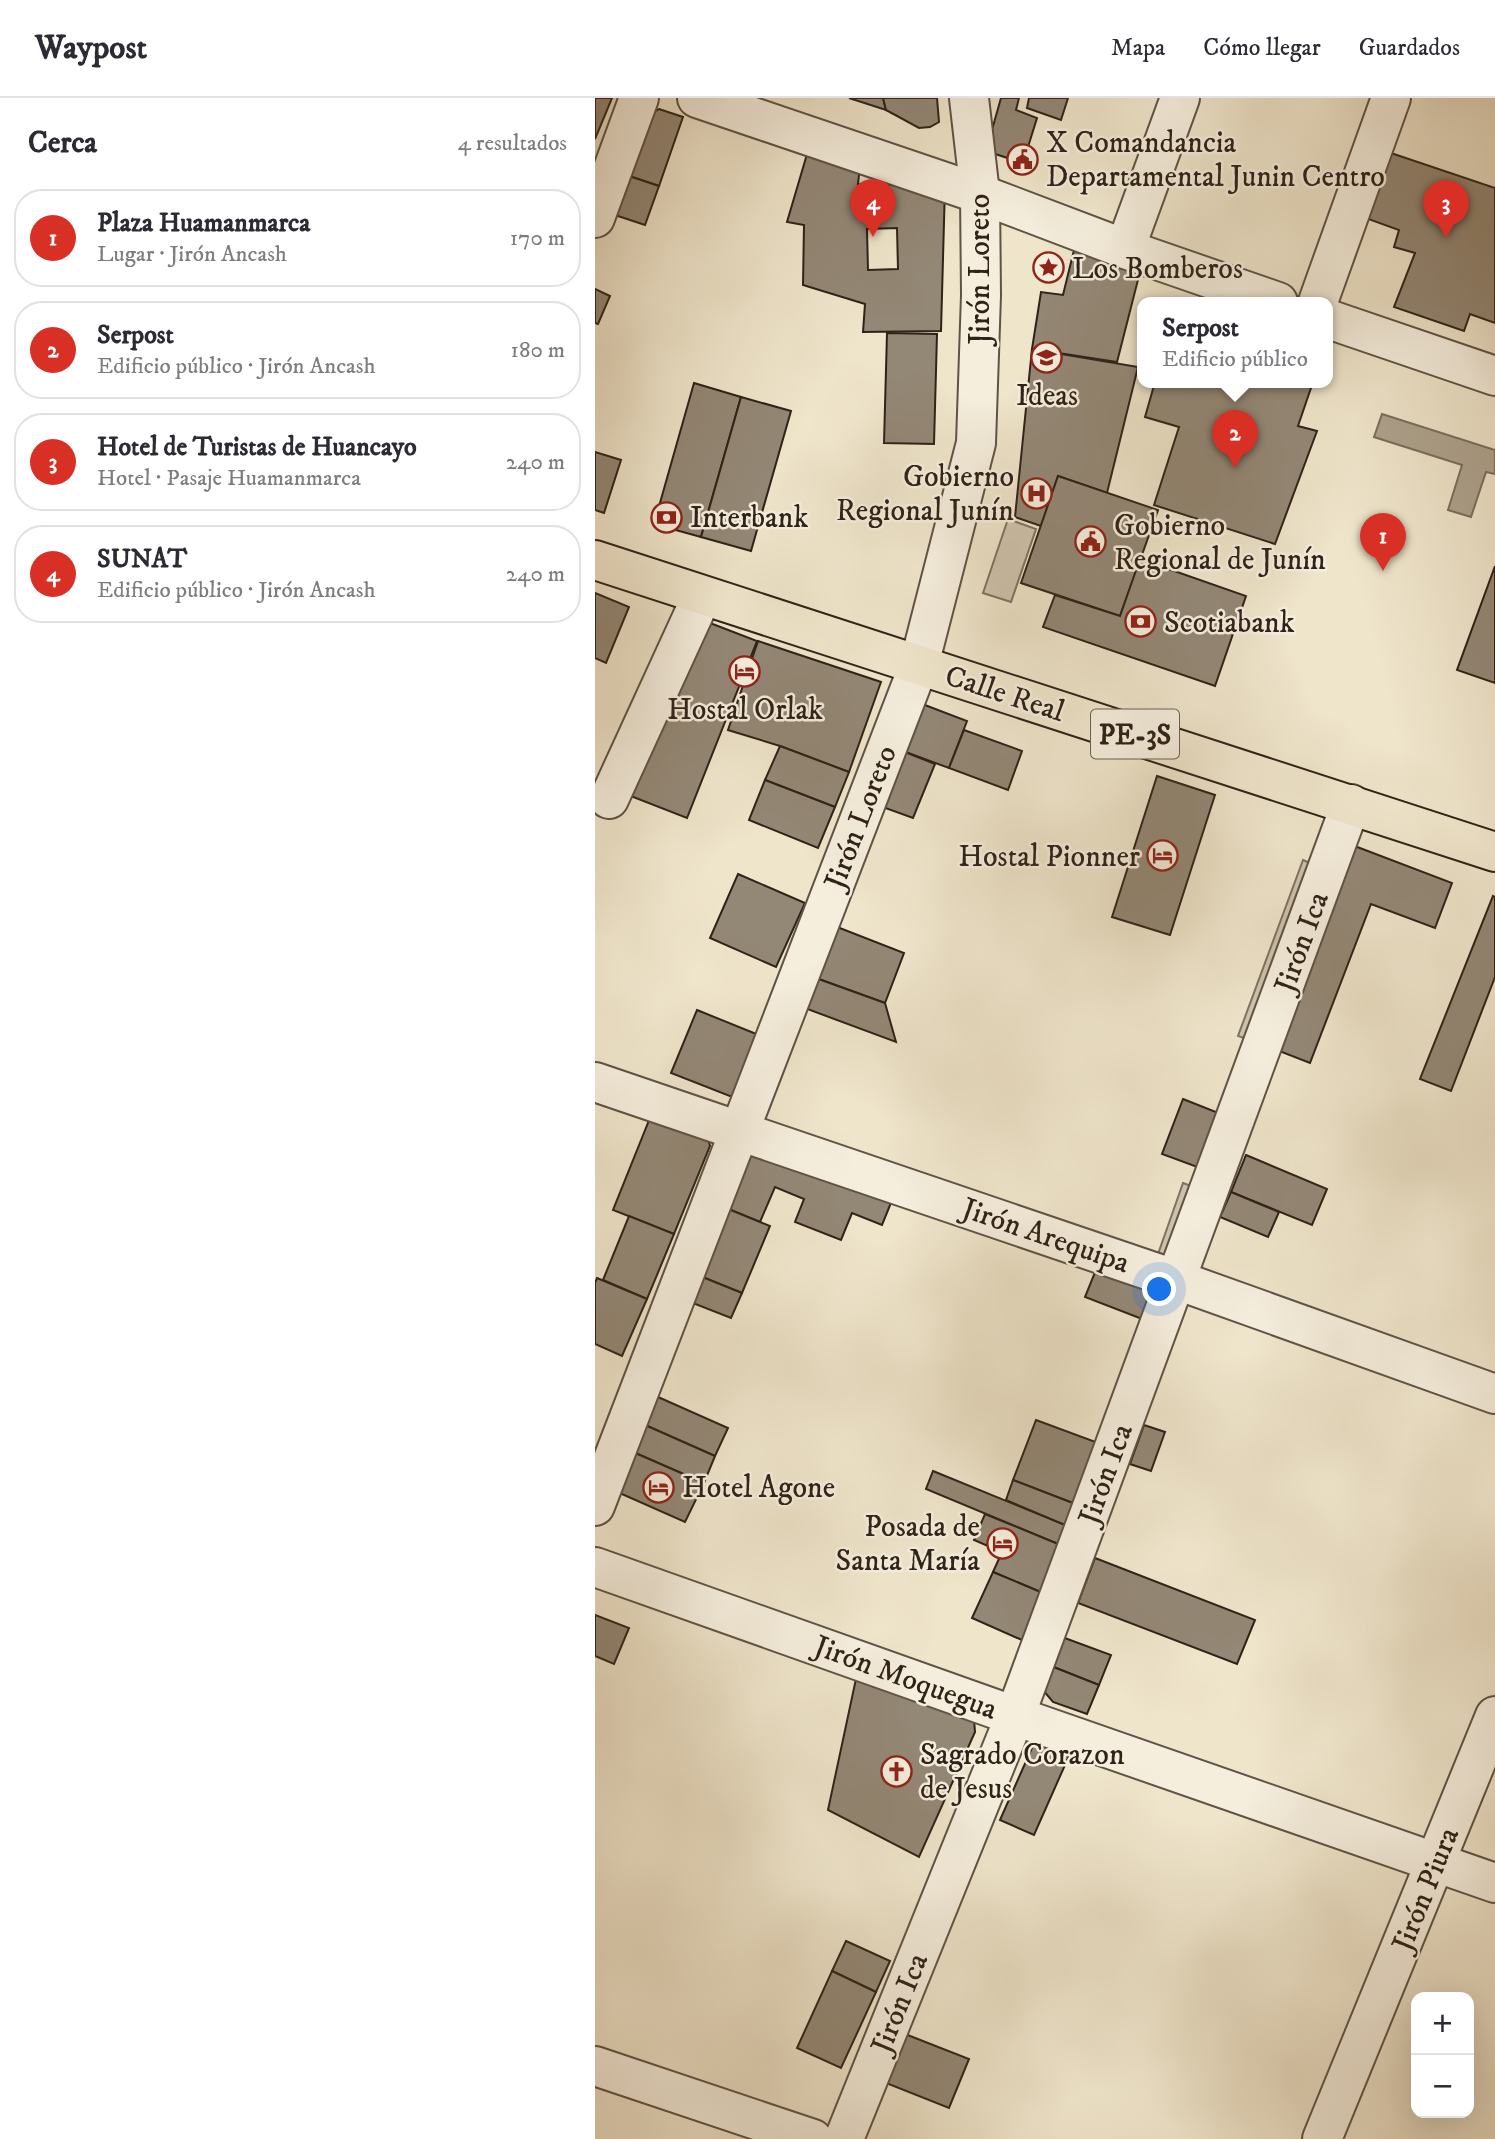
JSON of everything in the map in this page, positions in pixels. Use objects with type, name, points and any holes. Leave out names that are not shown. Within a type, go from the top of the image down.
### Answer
[{"type":"highway","name":"Calle Real","points":[[595,560],[1495,852]]},
{"type":"street","points":[[595,218],[639,98]]},
{"type":"street","points":[[697,98],[980,194],[1125,249],[1264,297]]},
{"type":"street","name":"Jirón Loreto","points":[[595,1506],[919,665],[976,443],[981,295],[980,194],[968,98]]},
{"type":"street","points":[[1125,249],[1180,98]]},
{"type":"street","points":[[1320,297],[1391,98]]},
{"type":"street","points":[[1333,321],[1495,376]]},
{"type":"street","points":[[609,799],[702,596]]},
{"type":"street","name":"Jirón Ica","points":[[844,2139],[1015,1716],[1351,804]]},
{"type":"street","name":"Jirón Arequipa","points":[[595,1082],[1177,1280],[1495,1394]]},
{"type":"street","name":"Jirón Moquegua","points":[[595,1567],[1495,1883]]},
{"type":"street","name":"Jirón Piura","points":[[1322,2139],[1495,1716]]},
{"type":"street","points":[[595,2066],[813,2139]]},
{"type":"shaded area","points":[[1382,414],[1495,450],[1495,474],[1486,472],[1471,517],[1448,510],[1462,465],[1374,437]]},
{"type":"shaded area","points":[[1008,519],[1036,529],[1011,602],[983,593]]},
{"type":"shaded area","points":[[1303,860],[1321,868],[1258,1043],[1238,1036]]},
{"type":"shaded area","points":[[1183,1183],[1205,1191],[1179,1265],[1157,1257]]},
{"type":"building","points":[[595,98],[612,98],[595,139]]},
{"type":"building","points":[[849,98],[883,98],[886,110]]},
{"type":"building","points":[[883,98],[937,98],[939,122],[930,127],[919,128],[886,110]]},
{"type":"building","points":[[1001,98],[1019,98],[1016,110],[1037,118],[1023,163],[986,151]]},
{"type":"building","points":[[1029,98],[1068,98],[1061,120],[1027,108]]},
{"type":"building","points":[[659,109],[683,117],[659,186],[623,174],[643,117]]},
{"type":"building","points":[[810,144],[861,158],[858,184],[945,186],[941,331],[863,332],[865,304],[803,285],[804,225],[787,222]],"holes":[[[897,228],[898,269],[868,270],[867,229]]]},
{"type":"building","points":[[1382,150],[1495,188],[1495,323],[1470,314],[1464,331],[1394,307],[1415,253],[1394,247],[1399,230],[1360,216]]},
{"type":"building","points":[[623,174],[659,186],[645,225],[609,213]]},
{"type":"building","points":[[1074,250],[1140,272],[1117,362],[1032,349],[1041,292],[1063,295]]},
{"type":"building","points":[[595,289],[610,296],[598,324],[595,323]]},
{"type":"building","points":[[887,333],[937,334],[934,444],[884,443]]},
{"type":"building","points":[[1032,349],[1137,367],[1107,493],[1058,476],[1041,526],[1015,517]]},
{"type":"building","points":[[694,383],[741,397],[701,537],[654,524]]},
{"type":"building","points":[[1153,388],[1311,388],[1298,426],[1317,431],[1275,544],[1154,505],[1179,427],[1145,417]]},
{"type":"building","points":[[741,397],[791,411],[751,551],[701,537]]},
{"type":"building","points":[[595,452],[621,460],[604,513],[595,510]]},
{"type":"building","name":"Gobierno Regional de Junín","points":[[1058,476],[1158,510],[1120,616],[1021,583]]},
{"type":"building","name":"Scotiabank","points":[[1140,559],[1246,596],[1215,686],[1043,627],[1055,595],[1120,616]]},
{"type":"building","points":[[1495,566],[1495,683],[1457,670]]},
{"type":"building","points":[[595,593],[629,607],[606,663],[595,658]]},
{"type":"building","points":[[710,623],[757,641],[687,818],[628,795]]},
{"type":"building","points":[[758,641],[881,682],[849,772],[728,730]]},
{"type":"building","points":[[917,702],[967,721],[949,768],[900,750]]},
{"type":"building","points":[[964,730],[1022,751],[1008,790],[949,768]]},
{"type":"building","points":[[780,746],[849,772],[835,807],[765,780]]},
{"type":"building","points":[[900,750],[935,764],[913,818],[877,805]]},
{"type":"building","name":"Hostal Pionner","points":[[1157,776],[1215,795],[1170,935],[1112,917]]},
{"type":"building","points":[[765,780],[835,807],[818,848],[749,820]]},
{"type":"building","points":[[1352,845],[1452,883],[1435,928],[1371,904],[1310,1063],[1274,1049]]},
{"type":"building","points":[[738,874],[805,903],[776,967],[710,938]]},
{"type":"building","points":[[1493,896],[1495,977],[1451,1091],[1420,1079]]},
{"type":"building","points":[[832,925],[904,953],[885,1003],[813,977]]},
{"type":"building","points":[[813,977],[885,1003],[896,1042],[802,1007]]},
{"type":"building","points":[[697,1010],[766,1038],[740,1100],[671,1073]]},
{"type":"building","points":[[1183,1099],[1221,1114],[1200,1168],[1162,1154]]},
{"type":"building","points":[[654,1108],[707,1135],[710,1146],[674,1234],[613,1210]]},
{"type":"building","points":[[750,1135],[895,1193],[882,1225],[852,1213],[841,1240],[795,1222],[804,1199],[775,1187],[760,1222],[721,1206]]},
{"type":"building","points":[[1246,1155],[1327,1189],[1312,1225],[1231,1192]]},
{"type":"building","points":[[1231,1192],[1279,1212],[1268,1237],[1220,1217]]},
{"type":"building","points":[[721,1206],[770,1226],[742,1293],[695,1274]]},
{"type":"building","points":[[629,1216],[674,1234],[647,1299],[603,1280]]},
{"type":"building","points":[[1100,1260],[1157,1282],[1142,1319],[1085,1297]]},
{"type":"building","points":[[695,1274],[742,1293],[731,1318],[685,1300]]},
{"type":"building","points":[[597,1278],[647,1299],[622,1356],[595,1344]]},
{"type":"building","points":[[658,1397],[728,1428],[715,1456],[645,1425]]},
{"type":"building","points":[[1036,1420],[1101,1444],[1078,1505],[1013,1480]]},
{"type":"building","points":[[645,1425],[715,1456],[704,1483],[633,1452]]},
{"type":"building","points":[[1144,1425],[1165,1432],[1151,1471],[1130,1464]]},
{"type":"building","name":"Hotel Agone","points":[[633,1452],[704,1483],[685,1522],[615,1491]]},
{"type":"building","points":[[933,1471],[1070,1527],[1063,1546],[926,1489]]},
{"type":"building","points":[[1013,1480],[1078,1505],[1070,1527],[1006,1500]]},
{"type":"building","points":[[985,1514],[1063,1546],[1043,1593],[993,1572],[1002,1552],[974,1540]]},
{"type":"building","points":[[1095,1558],[1255,1620],[1237,1664],[1078,1603]]},
{"type":"building","points":[[993,1572],[1043,1593],[1024,1641],[972,1618]]},
{"type":"building","points":[[595,1615],[629,1628],[614,1664],[595,1656]]},
{"type":"building","points":[[1062,1637],[1111,1655],[1099,1685],[1051,1666]]},
{"type":"building","points":[[1051,1666],[1099,1685],[1087,1714],[1053,1702],[1042,1689]]},
{"type":"building","name":"Sagrado Corazon de Jesus","points":[[857,1674],[974,1719],[975,1732],[919,1857],[828,1810]]},
{"type":"building","points":[[1035,1741],[1069,1756],[1034,1835],[1000,1820]]},
{"type":"building","points":[[846,1941],[890,1961],[876,1992],[832,1971]]},
{"type":"building","points":[[832,1971],[876,1992],[841,2068],[797,2048]]},
{"type":"building","points":[[905,2034],[969,2059],[949,2108],[886,2083]]},
{"type":"place","name":"X Comandancia Departamental Junin Centro","points":[[1023,159]]},
{"type":"place","name":"SUNAT","points":[[873,237]]},
{"type":"place","name":"Hotel de Turistas de Huancayo","points":[[1446,238]]},
{"type":"place","name":"Los Bomberos","points":[[1049,268]]},
{"type":"place","name":"Ideas","points":[[1047,357]]},
{"type":"place","name":"Serpost","points":[[1235,468]]},
{"type":"place","name":"Gobierno Regional Junín","points":[[1037,493]]},
{"type":"place","name":"Interbank","points":[[667,517]]},
{"type":"place","name":"Gobierno Regional de Junín","points":[[1091,542]]},
{"type":"place","name":"Plaza Huamanmarca","points":[[1383,571]]},
{"type":"place","name":"Scotiabank","points":[[1141,622]]},
{"type":"place","name":"Hostal Orlak","points":[[745,671]]},
{"type":"place","name":"Hostal Pionner","points":[[1163,856]]},
{"type":"place","name":"Hotel Agone","points":[[659,1487]]},
{"type":"place","name":"Posada de Santa María","points":[[1003,1543]]},
{"type":"place","name":"Sagrado Corazon de Jesus","points":[[897,1771]]}]
